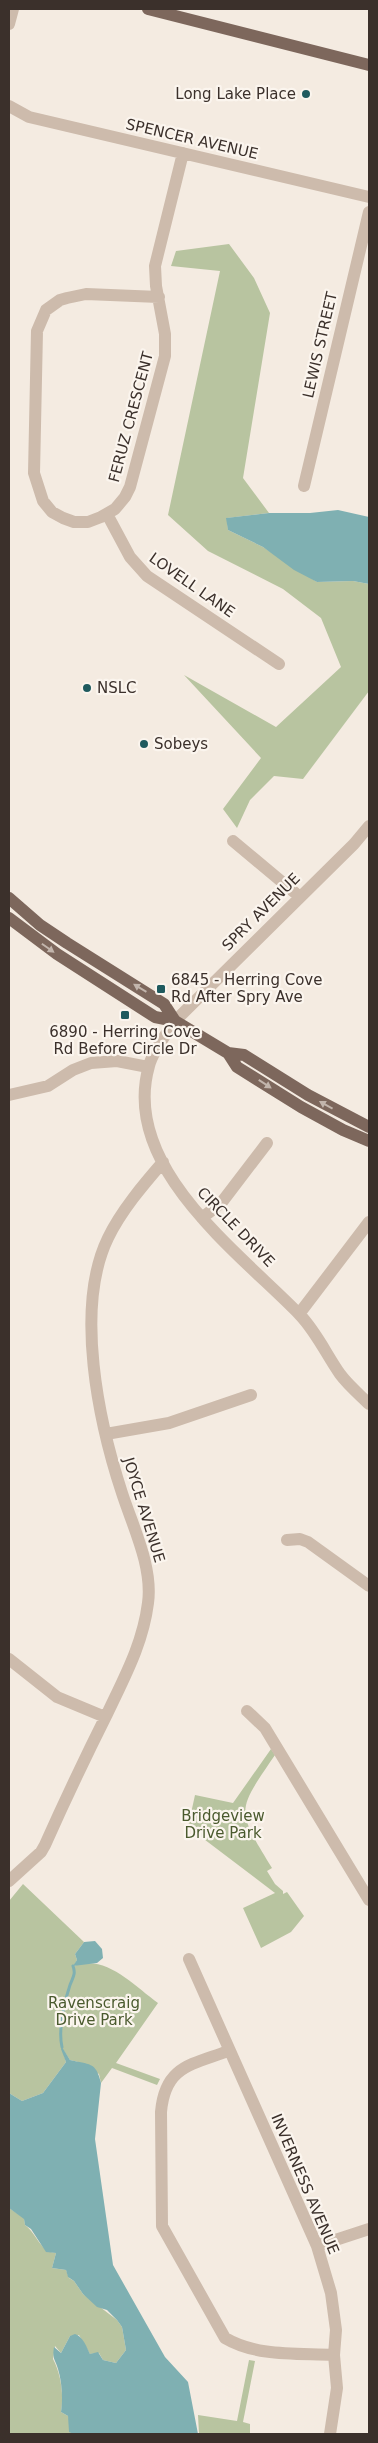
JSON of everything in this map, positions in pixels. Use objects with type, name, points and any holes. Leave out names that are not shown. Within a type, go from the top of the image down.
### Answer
[{"type":"main road","points":[[148,9],[369,65]]},
{"type":"main road","points":[[9,898],[40,925],[164,1004],[175,1021]]},
{"type":"main road","points":[[9,918],[57,954],[155,1017],[175,1021],[228,1053],[244,1055],[308,1095],[369,1127]]},
{"type":"main road","points":[[228,1053],[237,1066],[301,1107],[343,1130],[369,1141]]},
{"type":"street","points":[[9,24],[13,9]]},
{"type":"street","name":"SPENCER AVENUE","points":[[9,106],[29,117],[369,197]]},
{"type":"street","name":"FERUZ CRESCENT","points":[[158,297],[86,294],[68,298],[49,307],[38,325],[35,482],[46,505],[62,518],[83,522],[107,514],[122,501],[130,487],[163,367],[165,334],[158,297],[155,266],[183,153]]},
{"type":"street","name":"LEWIS STREET","points":[[304,486],[369,212]]},
{"type":"street","name":"LOVELL LANE","points":[[107,514],[125,550],[140,570],[279,664]]},
{"type":"street","name":"SPRY AVENUE","points":[[175,1021],[369,826]]},
{"type":"street","points":[[233,841],[300,897]]},
{"type":"street","name":"CIRCLE DRIVE","points":[[175,1021],[154,1053],[148,1067],[144,1091],[146,1119],[151,1139],[190,1205],[314,1330],[341,1375],[369,1404]]},
{"type":"street","points":[[9,1095],[34,1091],[48,1086],[63,1078],[72,1070],[91,1063],[116,1062],[148,1067]]},
{"type":"street","points":[[202,1218],[222,1202],[267,1143]]},
{"type":"street","name":"JOYCE AVENUE","points":[[9,1881],[41,1852],[45,1845],[128,1672],[143,1633],[148,1602],[144,1561],[116,1475],[106,1434],[93,1358],[92,1322],[96,1277],[104,1248],[112,1230],[163,1162]]},
{"type":"street","points":[[299,1314],[369,1222]]},
{"type":"street","points":[[106,1434],[169,1423],[251,1395]]},
{"type":"street","points":[[287,1540],[300,1539],[308,1542],[369,1586]]},
{"type":"street","points":[[9,1659],[57,1697],[105,1717]]},
{"type":"street","points":[[247,1711],[265,1728],[369,1900]]},
{"type":"street","name":"INVERNESS AVENUE","points":[[188,1959],[317,2246],[331,2293],[336,2330],[334,2355],[337,2388],[330,2434]]},
{"type":"street","points":[[228,2051],[175,2072],[168,2082],[162,2100],[161,2112],[162,2226],[225,2338],[239,2347],[266,2352],[334,2355]]},
{"type":"street","points":[[317,2246],[369,2229]]},
{"type":"green space","points":[[229,244],[254,278],[270,313],[243,478],[269,513],[227,518],[228,530],[263,547],[317,582],[353,581],[369,584],[369,691],[303,779],[274,776],[250,800],[237,828],[223,809],[261,758],[184,675],[276,727],[341,667],[321,618],[283,589],[208,551],[168,515],[220,271],[171,266],[176,251]]},
{"type":"green space","name":"Bridgeview Drive Park","points":[[271,1749],[275,1755],[253,1788],[247,1800],[245,1811],[252,1833],[272,1868],[267,1871],[275,1884],[283,1891],[283,1894],[287,1892],[304,1916],[291,1932],[261,1948],[243,1908],[275,1893],[188,1827],[195,1795],[233,1803]]},
{"type":"green space","name":"Ravenscraig Drive Park","points":[[23,1884],[84,1942],[75,1954],[77,1960],[74,1966],[86,1963],[108,1968],[129,1980],[158,2003],[116,2063],[160,2079],[157,2085],[112,2068],[101,2083],[99,2074],[78,2062],[70,2060],[62,2048],[66,2062],[43,2093],[22,2101],[9,2093],[9,1901]]},
{"type":"green space","points":[[9,2208],[24,2218],[25,2225],[42,2246],[56,2253],[52,2268],[66,2270],[69,2278],[74,2281],[83,2294],[117,2320],[122,2327],[126,2350],[116,2363],[103,2360],[99,2353],[90,2354],[79,2335],[70,2336],[61,2353],[55,2346],[53,2359],[61,2385],[61,2412],[68,2416],[74,2434],[9,2434]]},
{"type":"green space","points":[[249,2360],[255,2361],[243,2422],[250,2424],[250,2434],[199,2434],[198,2415],[237,2421]]},
{"type":"water","points":[[338,510],[369,517],[369,584],[353,581],[317,582],[294,570],[263,547],[228,530],[226,518],[269,513],[310,513]]},
{"type":"water","points":[[95,1941],[102,1949],[103,1958],[97,1963],[73,1966],[77,1960],[75,1954],[84,1942]]},
{"type":"water","points":[[62,2047],[70,2060],[91,2065],[99,2076],[101,2083],[95,2139],[113,2265],[165,2357],[188,2382],[198,2434],[74,2434],[69,2432],[68,2416],[61,2412],[61,2385],[54,2357],[54,2347],[61,2353],[70,2336],[75,2334],[82,2340],[90,2354],[98,2352],[103,2360],[116,2363],[126,2350],[122,2327],[117,2320],[107,2310],[97,2307],[83,2294],[74,2281],[68,2277],[66,2270],[52,2268],[56,2253],[46,2252],[31,2229],[25,2225],[24,2219],[9,2208],[9,2093],[22,2101],[43,2093],[66,2062]]},
{"type":"waterway","points":[[62,2047],[62,2016],[74,1975],[73,1966]]},
{"type":"place","name":"Long Lake Place","points":[[306,94]]},
{"type":"place","name":"NSLC","points":[[87,688]]},
{"type":"place","name":"Sobeys","points":[[144,744]]},
{"type":"place","name":"6845 - Herring Cove Rd After Spry Ave","points":[[161,989]]},
{"type":"place","name":"6890 - Herring Cove Rd Before Circle Dr","points":[[125,1015]]}]
